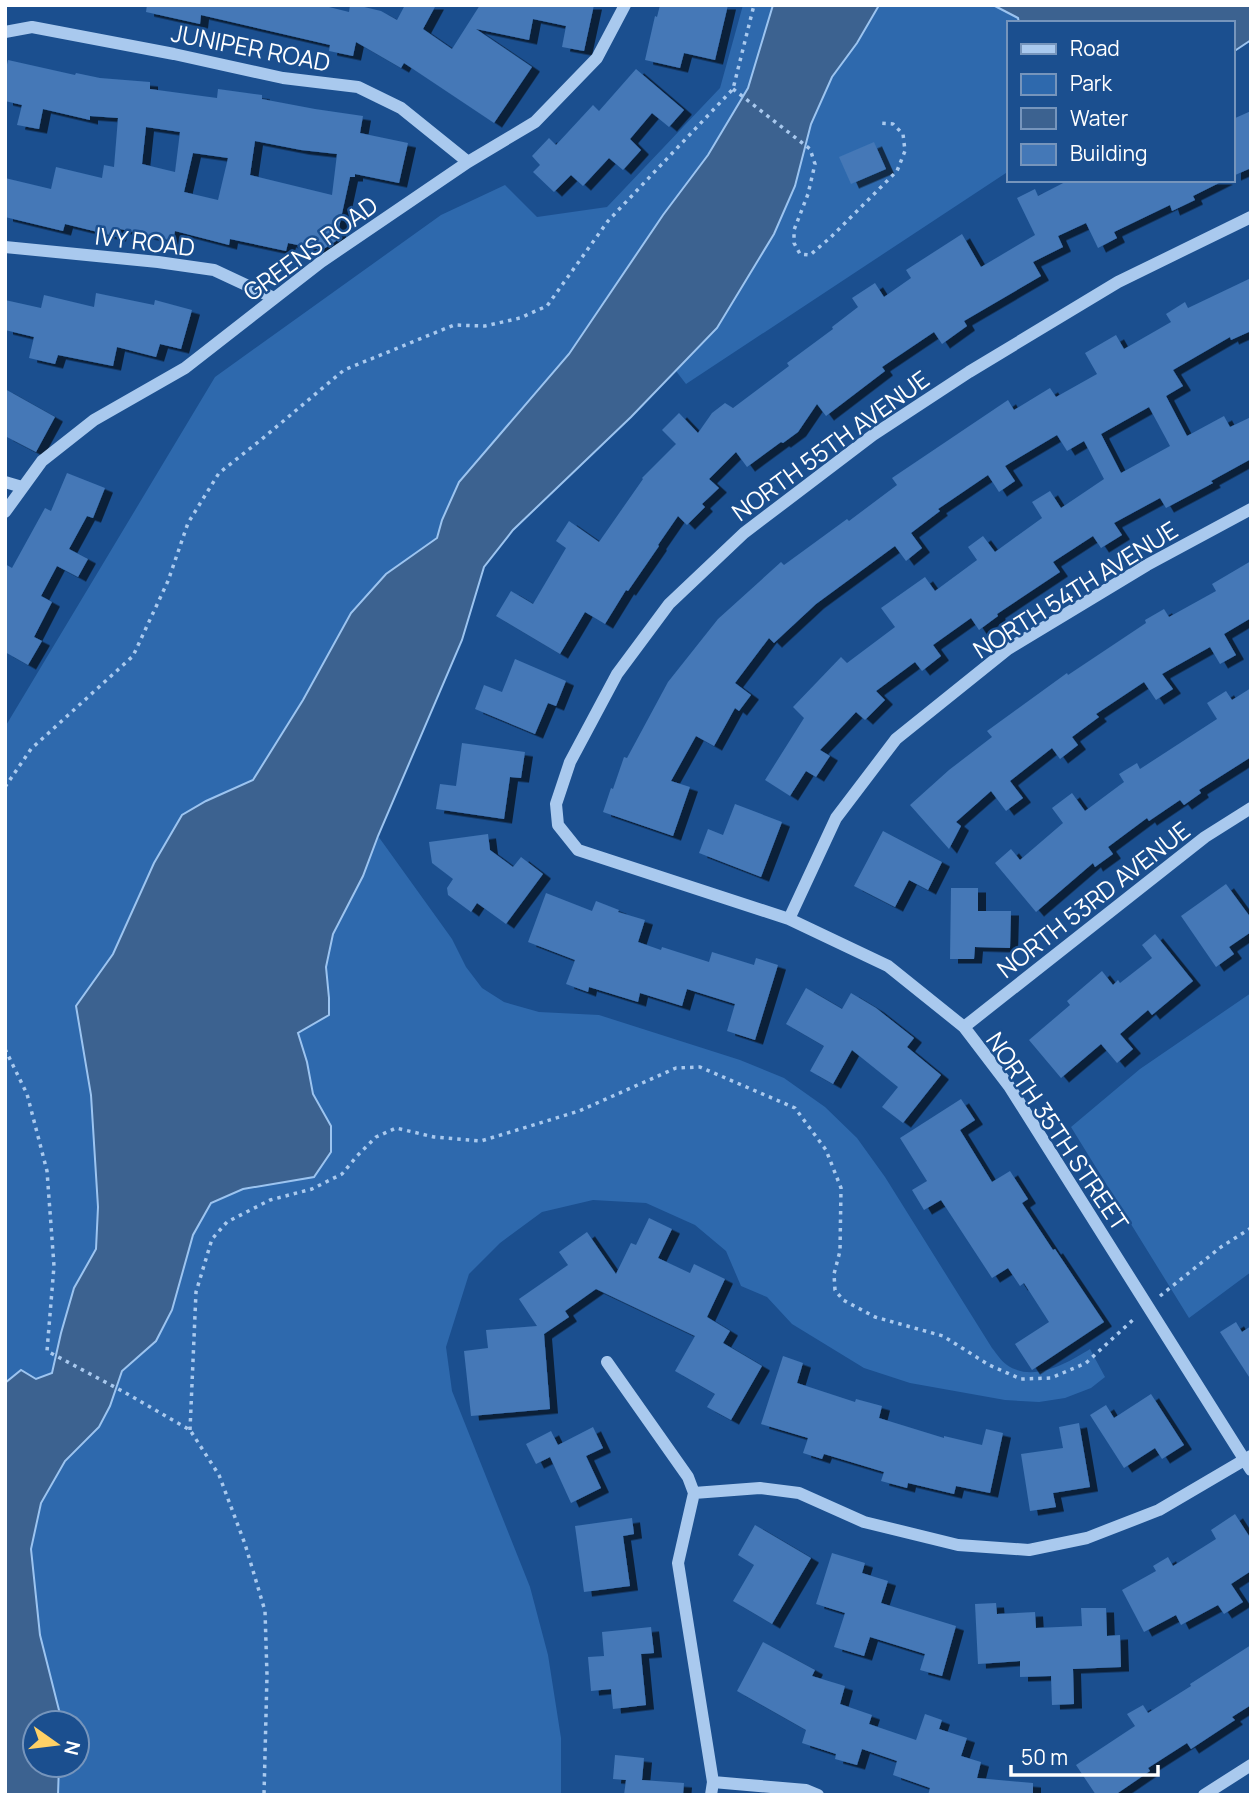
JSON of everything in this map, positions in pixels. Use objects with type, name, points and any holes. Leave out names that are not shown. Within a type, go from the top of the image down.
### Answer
[{"type":"street","name":"GREENS ROAD","points":[[5,512],[42,461],[94,420],[185,368],[321,262],[468,162],[535,121],[597,58],[625,5]]},
{"type":"street","name":"JUNIPER ROAD","points":[[5,32],[32,27],[282,78],[358,87],[401,108],[468,162]]},
{"type":"street","name":"NORTH 55TH AVENUE","points":[[558,825],[556,804],[570,762],[617,674],[669,604],[744,533],[873,435],[969,372],[1118,282],[1251,217]]},
{"type":"street","name":"IVY ROAD","points":[[5,247],[214,270],[274,298]]},
{"type":"street","points":[[5,482],[22,487]]},
{"type":"street","name":"NORTH 54TH AVENUE","points":[[789,919],[836,818],[896,739],[1008,649],[1147,565],[1251,509]]},
{"type":"street","name":"NORTH 53RD AVENUE","points":[[964,1027],[1205,837],[1251,808]]},
{"type":"street","name":"NORTH 35TH STREET","points":[[558,825],[578,850],[789,919],[888,966],[964,1027],[1009,1086],[1249,1462]]},
{"type":"street","points":[[607,1362],[688,1477],[694,1493],[678,1563],[712,1788],[806,1790],[818,1795]]},
{"type":"street","points":[[694,1493],[760,1488],[799,1493],[864,1522],[931,1539],[958,1545],[1029,1550],[1087,1538],[1159,1510],[1249,1462]]},
{"type":"street","points":[[1204,1795],[1251,1765]]},
{"type":"path","points":[[5,787],[32,749],[133,656],[168,581],[188,523],[219,472],[344,370],[454,325],[485,326],[520,318],[547,306],[608,221],[733,89],[754,5]]},
{"type":"path","points":[[733,89],[810,149],[815,164],[808,194],[794,230],[794,243],[800,254],[810,255],[898,171],[905,151],[903,134],[893,124],[879,123]]},
{"type":"path","points":[[5,1049],[27,1094],[47,1171],[54,1266],[47,1351],[190,1430],[219,1475],[245,1544],[265,1611],[267,1675],[264,1795]]},
{"type":"path","points":[[190,1430],[196,1292],[212,1239],[227,1222],[270,1200],[312,1189],[342,1174],[376,1136],[396,1128],[434,1137],[481,1141],[579,1111],[676,1068],[700,1067],[795,1108],[826,1150],[841,1188],[840,1251],[834,1274],[835,1290],[843,1300],[875,1317],[943,1336],[989,1364],[1021,1379],[1051,1378],[1086,1363],[1221,1247],[1251,1228]]},
{"type":"green space","points":[[743,5],[1251,5],[1251,40],[1235,51],[1235,21],[1007,21],[1007,172],[686,384],[676,371],[513,530],[484,567],[462,640],[378,836],[452,939],[466,967],[482,988],[504,1002],[539,1012],[599,1015],[740,1060],[784,1078],[825,1107],[857,1138],[885,1177],[1003,1362],[1017,1370],[1039,1372],[1061,1365],[1090,1349],[1105,1377],[1091,1388],[1065,1398],[1039,1402],[1005,1400],[910,1383],[864,1368],[792,1324],[767,1297],[741,1286],[726,1251],[695,1225],[646,1203],[593,1200],[542,1212],[500,1243],[469,1274],[446,1347],[452,1391],[530,1587],[548,1655],[561,1738],[561,1795],[5,1795],[5,727],[215,377],[441,215],[505,185],[537,217],[607,207],[720,88]]},
{"type":"green space","points":[[1251,993],[1251,1272],[1189,1318],[1071,1127],[1140,1069]]},
{"type":"water","points":[[773,5],[877,5],[857,43],[832,77],[811,124],[795,186],[774,234],[717,328],[631,417],[513,530],[484,567],[462,640],[363,876],[333,934],[326,967],[329,1015],[298,1033],[313,1094],[331,1126],[331,1152],[314,1177],[243,1189],[211,1203],[193,1235],[172,1310],[156,1341],[122,1371],[110,1406],[99,1427],[65,1461],[41,1503],[31,1549],[40,1635],[59,1709],[21,1709],[21,1779],[59,1779],[58,1795],[5,1795],[5,1383],[21,1370],[36,1379],[52,1373],[74,1288],[96,1249],[98,1207],[91,1095],[76,1006],[113,954],[154,863],[182,815],[253,780],[303,700],[351,613],[386,574],[437,538],[459,482],[569,354],[663,215],[708,155],[748,88]]},
{"type":"water","points":[[993,5],[1251,5],[1251,40],[1235,51],[1235,21],[1019,21],[1018,18]]},
{"type":"building","points":[[147,5],[321,5],[349,12],[350,5],[356,5],[381,11],[397,20],[405,5],[436,5],[423,29],[452,49],[480,5],[594,5],[584,51],[562,47],[566,26],[533,19],[529,40],[476,29],[532,67],[494,123],[404,63],[401,68],[356,42],[353,56],[329,51],[330,45],[201,15],[200,24],[146,12]]},
{"type":"building","points":[[660,5],[728,5],[715,60],[684,53],[680,68],[645,60]]},
{"type":"building","points":[[8,60],[75,75],[150,82],[150,89],[217,98],[218,89],[262,95],[262,99],[363,116],[360,133],[408,143],[399,183],[355,174],[355,177],[350,177],[336,241],[322,250],[288,243],[286,251],[230,239],[229,245],[175,231],[173,241],[120,229],[118,237],[65,224],[63,231],[5,217],[5,178],[51,189],[56,167],[102,178],[104,165],[114,167],[118,118],[90,116],[90,120],[43,109],[39,129],[17,125],[22,105],[5,101]],"holes":[[[146,127],[180,132],[175,172],[142,164]],[[255,141],[337,154],[332,195],[250,175]],[[193,153],[228,158],[218,200],[184,192]]]},
{"type":"building","points":[[636,69],[684,110],[669,127],[652,113],[630,139],[641,150],[623,170],[609,158],[583,186],[571,175],[554,192],[533,172],[540,165],[532,156],[549,138],[556,145],[593,105],[599,111]]},
{"type":"building","points":[[1251,111],[1251,168],[1235,175],[1235,118]]},
{"type":"building","points":[[874,142],[886,169],[851,184],[839,157]]},
{"type":"building","points":[[1065,182],[1221,182],[1193,196],[1195,200],[1172,211],[1170,205],[1114,232],[1117,238],[1098,248],[1086,223],[1058,236],[1063,247],[1033,262],[1041,276],[964,321],[967,326],[942,344],[934,332],[882,367],[885,371],[826,416],[817,404],[798,432],[747,467],[736,452],[709,479],[719,488],[702,504],[705,507],[687,525],[678,516],[605,624],[585,612],[560,654],[496,616],[511,591],[533,604],[566,548],[556,541],[569,521],[599,542],[642,478],[676,444],[662,430],[679,413],[698,433],[712,413],[725,403],[733,408],[833,329],[832,327],[858,307],[852,298],[875,283],[884,297],[911,278],[906,270],[962,234],[981,267],[1035,235],[1017,198],[1035,189],[1038,196]]},
{"type":"building","points":[[1251,278],[1251,331],[1231,340],[1230,337],[1173,370],[1183,386],[1166,396],[1187,436],[1224,416],[1230,427],[1251,417],[1251,459],[1166,508],[1160,498],[1114,523],[1122,535],[1101,548],[1093,536],[1053,562],[1060,572],[997,614],[998,616],[979,630],[971,618],[933,645],[941,656],[922,671],[915,662],[876,691],[885,700],[865,720],[856,712],[820,750],[830,756],[816,777],[806,771],[790,796],[765,780],[804,718],[793,707],[841,657],[847,663],[895,627],[881,608],[925,577],[935,591],[977,560],[968,547],[983,536],[995,552],[1042,518],[1032,502],[1050,491],[1061,508],[1104,479],[1084,441],[1067,451],[1057,435],[1005,466],[1015,481],[999,492],[988,475],[938,509],[940,511],[911,533],[922,548],[906,561],[895,546],[816,604],[774,643],[769,638],[735,683],[751,695],[739,711],[735,708],[714,746],[696,736],[671,781],[690,787],[673,836],[603,812],[624,757],[627,758],[668,682],[718,619],[781,562],[784,565],[847,519],[849,521],[897,485],[892,478],[1008,400],[1014,410],[1050,388],[1056,397],[1097,374],[1085,353],[1116,335],[1124,349],[1171,322],[1166,314],[1185,302],[1188,308]],"holes":[[[1149,407],[1170,446],[1121,473],[1101,434]]]},
{"type":"building","points":[[96,293],[154,305],[155,300],[192,310],[181,349],[160,344],[156,357],[117,347],[113,366],[58,355],[55,364],[29,358],[34,337],[5,330],[5,300],[41,308],[44,295],[94,307]]},
{"type":"building","points":[[5,389],[55,417],[36,452],[5,436]]},
{"type":"building","points":[[67,473],[105,488],[93,518],[87,516],[69,549],[88,559],[78,577],[57,566],[41,596],[52,602],[34,637],[42,641],[28,665],[5,652],[5,564],[12,568],[45,508],[51,511]]},
{"type":"building","points":[[1251,561],[1251,618],[1224,634],[1236,655],[1220,664],[1210,647],[1162,674],[1173,689],[1156,700],[1144,682],[1096,714],[1099,717],[1072,737],[1078,745],[1060,759],[1052,748],[1010,781],[1023,798],[1006,811],[991,791],[956,822],[961,826],[949,849],[910,805],[992,737],[987,731],[1067,673],[1068,675],[1164,609],[1169,617],[1216,591],[1212,584]]},
{"type":"building","points":[[515,659],[566,681],[556,706],[548,703],[535,734],[475,709],[484,685],[502,692]]},
{"type":"building","points":[[1251,688],[1251,757],[1199,790],[1201,793],[1184,805],[1180,800],[1149,821],[1147,818],[1108,847],[1113,854],[1095,867],[1093,863],[1036,912],[995,863],[1011,849],[1020,860],[1063,823],[1052,808],[1072,793],[1085,811],[1124,782],[1119,774],[1137,763],[1140,769],[1217,719],[1207,703],[1226,691],[1232,700]]},
{"type":"building","points":[[462,743],[525,752],[521,778],[510,777],[504,819],[436,809],[440,784],[456,786]]},
{"type":"building","points":[[735,804],[782,822],[761,877],[699,853],[708,829],[723,835]]},
{"type":"building","points":[[883,831],[942,862],[928,890],[909,880],[895,907],[854,886]]},
{"type":"building","points":[[488,834],[490,850],[513,867],[521,857],[543,874],[506,924],[477,903],[471,912],[448,895],[447,888],[453,879],[432,863],[429,842]]},
{"type":"building","points":[[1226,884],[1251,918],[1251,932],[1229,947],[1234,954],[1216,967],[1181,916]]},
{"type":"building","points":[[951,888],[978,888],[978,911],[1011,911],[1010,948],[975,947],[974,959],[950,959]]},
{"type":"building","points":[[546,893],[592,911],[596,901],[619,910],[618,912],[645,920],[638,942],[661,950],[662,947],[709,962],[712,952],[754,965],[756,958],[778,965],[755,1040],[727,1031],[735,1004],[687,989],[682,1006],[640,993],[638,1002],[589,987],[588,992],[566,984],[575,960],[528,942]]},
{"type":"building","points":[[1155,934],[1193,981],[1152,1015],[1148,1010],[1120,1034],[1133,1049],[1117,1063],[1101,1044],[1061,1078],[1029,1040],[1070,1005],[1067,1001],[1102,971],[1113,985],[1118,980],[1120,983],[1152,958],[1142,945]]},
{"type":"building","points":[[806,988],[842,1009],[851,993],[876,1008],[914,1038],[907,1047],[941,1075],[903,1123],[882,1107],[898,1087],[852,1050],[833,1084],[810,1071],[824,1046],[786,1024]]},
{"type":"building","points":[[961,1099],[975,1120],[960,1130],[992,1182],[1010,1171],[1028,1199],[1022,1203],[1104,1322],[1032,1370],[1015,1344],[1049,1322],[1024,1283],[1020,1286],[1008,1268],[992,1278],[941,1200],[924,1210],[912,1190],[927,1181],[900,1138]]},
{"type":"building","points":[[649,1218],[672,1229],[658,1258],[690,1273],[694,1264],[725,1279],[707,1317],[730,1331],[723,1343],[762,1366],[731,1420],[707,1407],[715,1394],[675,1371],[695,1336],[596,1289],[565,1311],[569,1317],[544,1334],[550,1409],[471,1416],[464,1351],[488,1348],[486,1330],[537,1326],[519,1299],[568,1265],[559,1252],[587,1232],[616,1274],[631,1243],[636,1245]]},
{"type":"building","points":[[1236,1322],[1242,1332],[1251,1326],[1251,1380],[1220,1332]]},
{"type":"building","points":[[783,1356],[803,1363],[797,1383],[855,1402],[856,1399],[882,1406],[879,1418],[944,1438],[982,1445],[986,1429],[1003,1433],[990,1493],[956,1486],[954,1494],[908,1483],[907,1488],[881,1481],[884,1472],[824,1454],[822,1459],[803,1453],[808,1438],[761,1424]]},
{"type":"building","points":[[1151,1394],[1184,1445],[1162,1459],[1155,1448],[1124,1468],[1090,1415],[1106,1405],[1114,1418]]},
{"type":"building","points":[[1079,1423],[1090,1487],[1053,1493],[1056,1507],[1030,1511],[1021,1454],[1063,1448],[1059,1427]]},
{"type":"building","points":[[593,1427],[603,1448],[586,1456],[601,1488],[571,1503],[550,1457],[536,1464],[526,1444],[551,1431],[558,1445]]},
{"type":"building","points":[[1235,1514],[1251,1539],[1251,1571],[1231,1584],[1243,1602],[1224,1614],[1218,1605],[1181,1625],[1176,1615],[1144,1632],[1122,1590],[1156,1571],[1153,1566],[1168,1557],[1173,1566],[1216,1539],[1211,1530]]},
{"type":"building","points":[[632,1518],[634,1534],[623,1536],[630,1586],[584,1592],[575,1526]]},
{"type":"building","points":[[755,1525],[811,1558],[772,1624],[733,1601],[754,1565],[738,1555]]},
{"type":"building","points":[[832,1553],[865,1563],[862,1573],[888,1581],[881,1603],[956,1626],[942,1676],[920,1670],[925,1654],[870,1637],[864,1656],[834,1647],[845,1613],[816,1604]]},
{"type":"building","points":[[996,1603],[997,1614],[1035,1612],[1036,1628],[1082,1626],[1081,1608],[1106,1608],[1107,1636],[1120,1635],[1121,1667],[1073,1669],[1074,1704],[1052,1705],[1051,1676],[1020,1677],[1020,1661],[978,1664],[975,1604]]},
{"type":"building","points":[[651,1627],[654,1653],[641,1654],[646,1705],[613,1709],[611,1689],[591,1691],[588,1657],[604,1656],[602,1632]]},
{"type":"building","points":[[763,1642],[815,1670],[812,1676],[845,1686],[840,1704],[872,1715],[869,1724],[916,1740],[925,1714],[942,1720],[939,1729],[967,1738],[961,1756],[981,1762],[977,1778],[1033,1783],[1033,1795],[928,1795],[930,1788],[893,1775],[897,1761],[862,1749],[857,1765],[835,1759],[836,1754],[802,1743],[806,1730],[737,1691]]},
{"type":"building","points":[[1251,1645],[1251,1705],[1232,1717],[1235,1720],[1191,1749],[1187,1743],[1148,1768],[1150,1771],[1115,1795],[1096,1795],[1076,1765],[1135,1726],[1127,1714],[1143,1705],[1148,1713]]},
{"type":"building","points":[[615,1755],[644,1758],[642,1780],[684,1783],[683,1795],[624,1795],[626,1780],[613,1779]]}]
